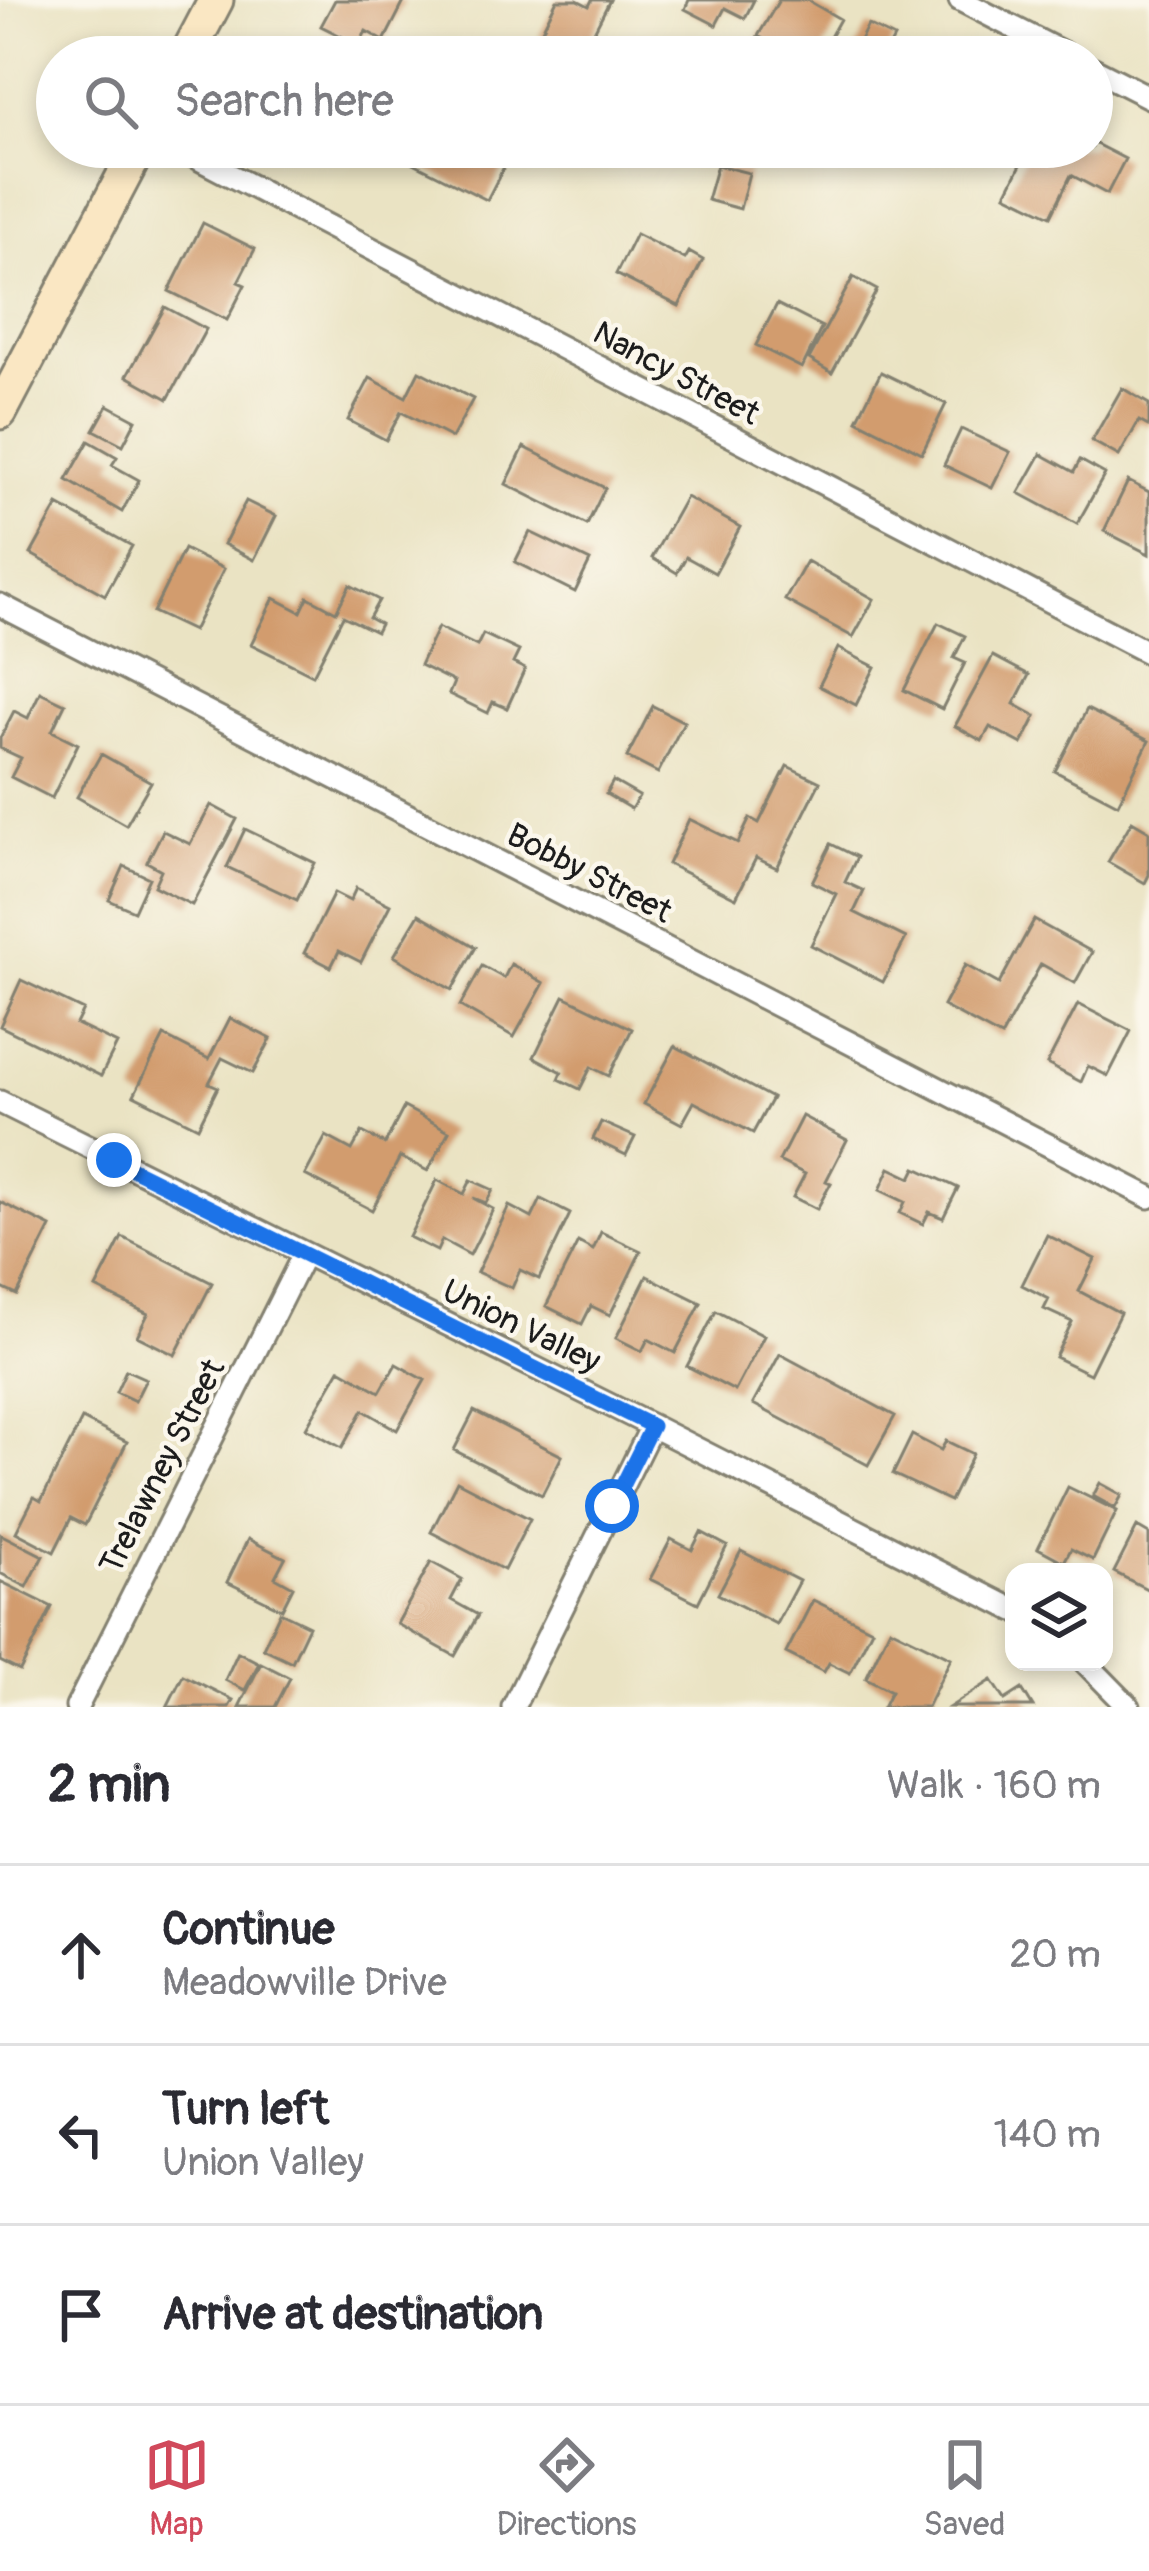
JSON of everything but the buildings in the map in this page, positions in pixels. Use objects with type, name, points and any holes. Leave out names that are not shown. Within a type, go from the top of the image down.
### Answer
[{"type":"street","points":[[197,36],[216,0]]},
{"type":"street","points":[[960,0],[1030,36]]},
{"type":"street","points":[[1113,79],[1149,97]]},
{"type":"street","points":[[0,412],[129,168]]},
{"type":"street","name":"Nancy Street","points":[[216,168],[1149,653]]},
{"type":"street","name":"Bobby Street","points":[[0,605],[1149,1197]]},
{"type":"street","name":"Union Valley","points":[[0,1102],[1005,1605]]},
{"type":"street","name":"Trelawney Street","points":[[77,1707],[304,1254]]},
{"type":"street","points":[[513,1707],[652,1426]]},
{"type":"street","points":[[1094,1671],[1129,1707]]},
{"type":"street","points":[[1138,1707],[1149,1698]]},
{"type":"route","points":[[114,1160],[652,1426],[612,1506]]}]
